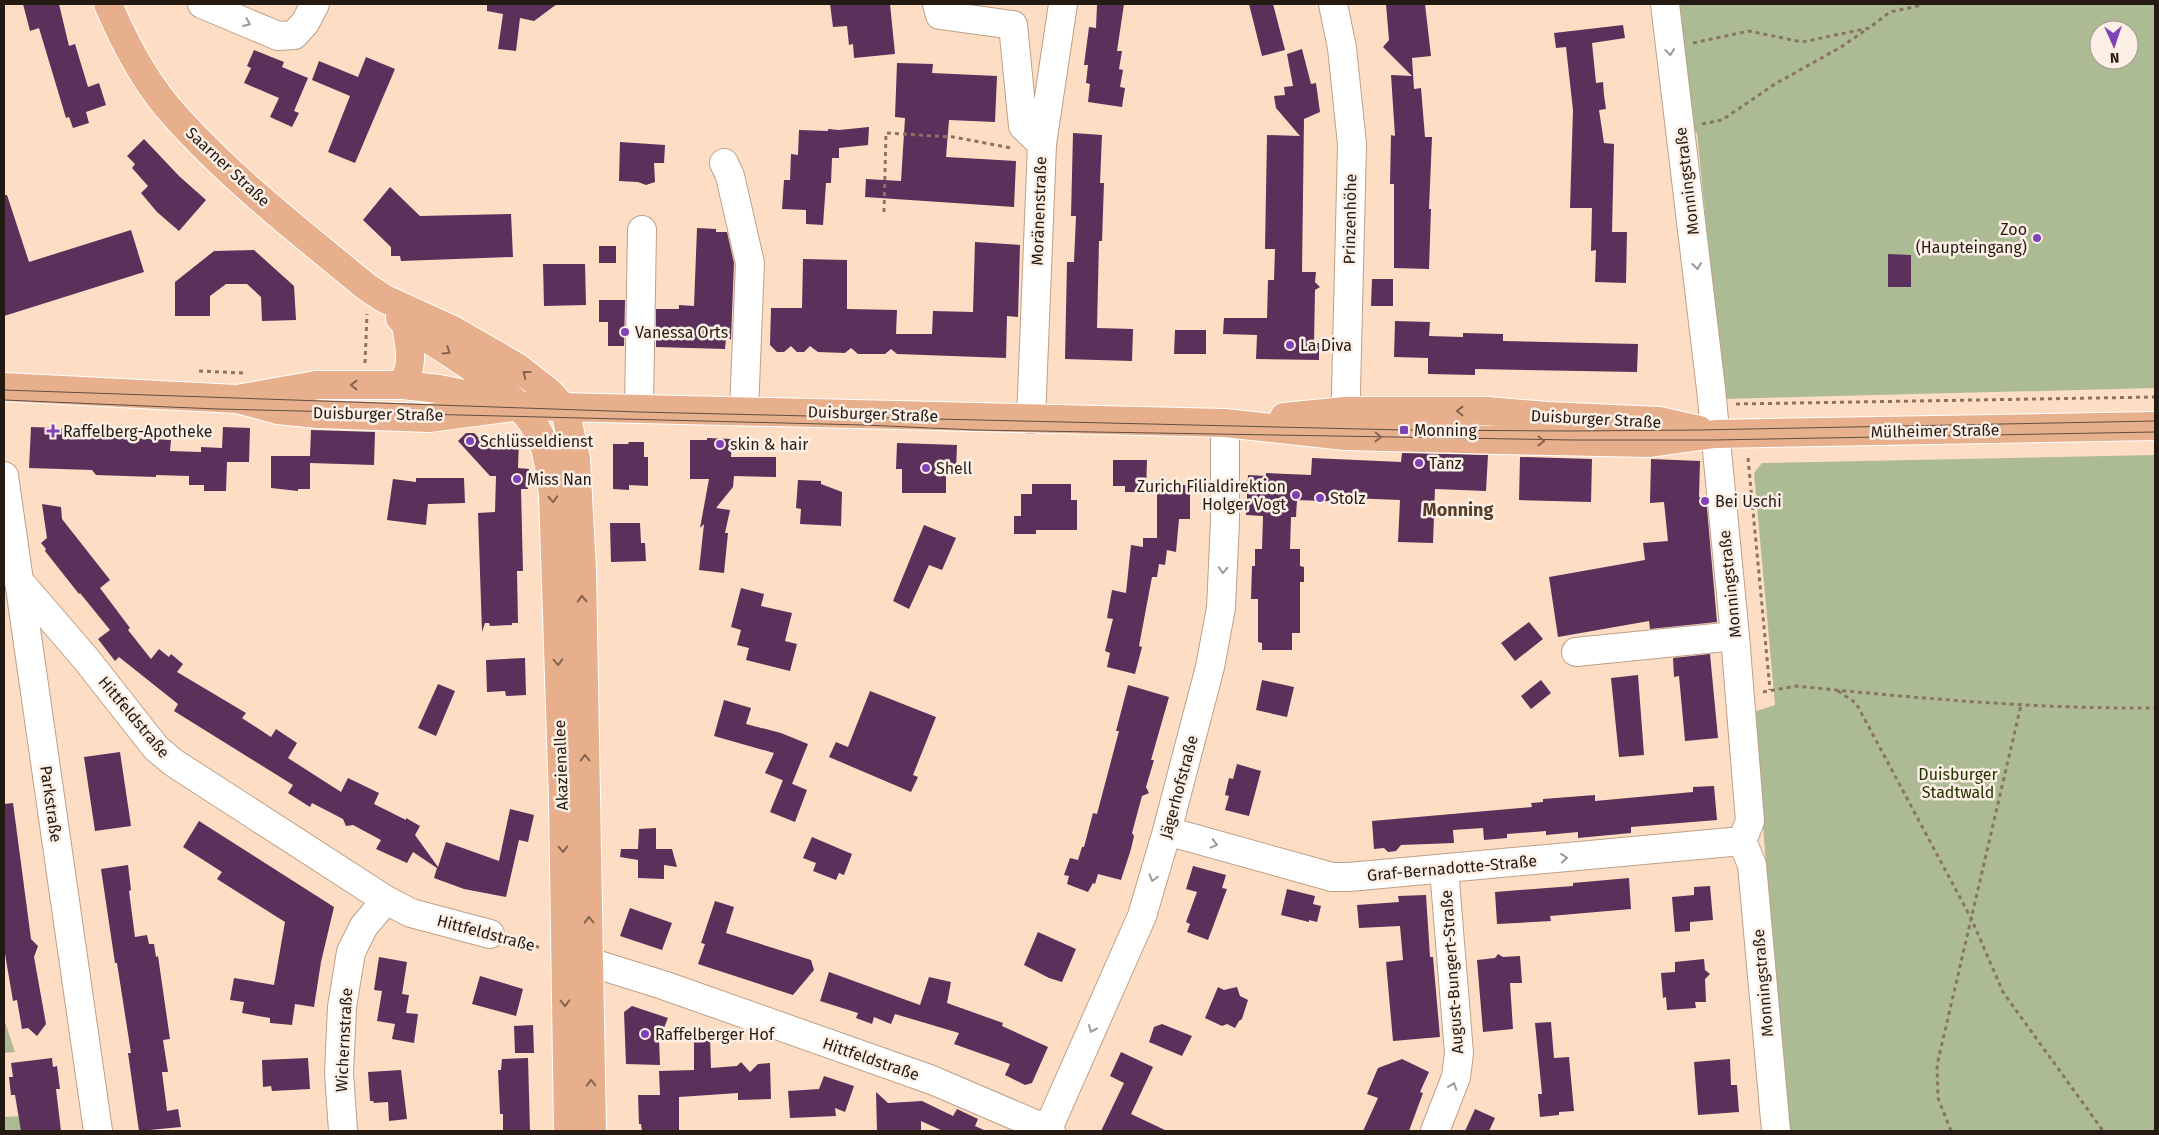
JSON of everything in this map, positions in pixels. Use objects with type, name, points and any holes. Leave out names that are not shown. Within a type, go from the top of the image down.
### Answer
[{"type":"main road","name":"Saarner Straße","points":[[108,4],[141,70],[176,117],[246,187],[376,294],[406,325],[455,356],[520,406]]},
{"type":"main road","name":"Saarner Straße","points":[[376,294],[453,330],[517,367],[550,393],[562,406]]},
{"type":"main road","points":[[402,385],[410,370],[411,356],[406,325]]},
{"type":"main road","name":"Duisburger Straße","points":[[237,399],[316,385],[402,385],[439,389],[520,406]]},
{"type":"main road","name":"Duisburger Straße","points":[[4,387],[237,399],[278,410],[428,418],[520,406],[562,406],[1031,419],[1345,424],[1501,440],[1716,446]]},
{"type":"main road","name":"Akazienallee","points":[[520,406],[530,418],[542,440],[548,460],[553,492],[563,800],[568,1131]]},
{"type":"main road","name":"Akazienallee","points":[[562,406],[567,419],[576,459],[582,570],[592,1131]]},
{"type":"main road","name":"Duisburger Straße","points":[[1345,424],[1488,411],[1659,421],[1716,446]]},
{"type":"main road","name":"Mülheimer Straße","points":[[1716,446],[2155,426]]},
{"type":"street","points":[[202,4],[278,36],[294,35],[305,23],[315,4]]},
{"type":"street","points":[[937,4],[940,15],[1010,14],[1013,25],[1022,126],[1041,149]]},
{"type":"street","name":"Moränenstraße","points":[[1031,419],[1041,149],[1063,4]]},
{"type":"street","name":"Prinzenhöhe","points":[[1334,4],[1342,48],[1352,144],[1345,424]]},
{"type":"street","name":"Monningstraße","points":[[1665,4],[1713,404],[1741,699],[1750,821],[1742,841],[1752,865],[1776,1131]]},
{"type":"street","points":[[724,163],[730,176],[750,263],[744,410]]},
{"type":"street","points":[[638,408],[642,230]]},
{"type":"street","points":[[1501,440],[1509,413]]},
{"type":"street","name":"Jägerhofstraße","points":[[1049,1131],[1142,916],[1167,831],[1210,667],[1221,608],[1225,521],[1225,423]]},
{"type":"street","name":"Parkstraße","points":[[4,476],[98,1131]]},
{"type":"street","name":"Hittfeldstraße","points":[[18,580],[86,659],[156,748],[174,763],[386,900],[411,913],[490,934]]},
{"type":"street","points":[[1576,652],[1735,636]]},
{"type":"street","name":"Graf-Bernadotte-Straße","points":[[1167,831],[1332,876],[1350,877],[1742,841]]},
{"type":"street","name":"August-Bungert-Straße","points":[[1434,1131],[1456,1077],[1459,1053],[1444,869]]},
{"type":"street","name":"Wichernstraße","points":[[343,1131],[339,1073],[342,1007],[351,952],[364,926],[386,900]]},
{"type":"street","name":"Hittfeldstraße","points":[[564,954],[663,985],[932,1080],[1049,1131]]},
{"type":"path","points":[[1680,128],[1722,120],[1775,84],[1841,47],[1890,12],[1922,4]]},
{"type":"path","points":[[1669,48],[1749,31],[1802,42],[1869,28]]},
{"type":"path","points":[[884,212],[886,133],[953,137],[1041,149]]},
{"type":"path","points":[[364,366],[376,294]]},
{"type":"path","points":[[1713,404],[2155,398]]},
{"type":"path","points":[[1716,446],[1750,458],[1770,690]]},
{"type":"path","points":[[1741,699],[1770,690],[1796,686],[2021,705],[2102,709],[2155,708]]},
{"type":"path","points":[[1838,691],[1856,703],[1970,918],[2004,992],[2103,1131]]},
{"type":"path","points":[[1951,1131],[1938,1098],[1937,1065],[2021,705]]},
{"type":"path","name":"Hittfeldstraße","points":[[490,934],[564,954]]},
{"type":"green space","points":[[1671,4],[2155,4],[2155,388],[1724,399],[1697,133],[1683,124]]},
{"type":"green space","name":"Duisburger Stadtwald","points":[[2155,455],[2155,1131],[1787,1131],[1754,712],[1775,705],[1754,473],[1762,463]]},
{"type":"green space","points":[[4,1019],[15,1052],[4,1053]]},
{"type":"green space","points":[[22,1116],[22,1131],[4,1131],[4,1117]]},
{"type":"building","points":[[23,4],[59,4],[69,46],[75,44],[88,87],[99,83],[106,105],[86,112],[89,123],[73,128],[69,117],[66,118],[39,28],[30,31]]},
{"type":"building","points":[[487,4],[557,4],[534,21],[520,18],[516,51],[498,49],[503,14],[487,11]]},
{"type":"building","points":[[830,4],[890,4],[895,54],[854,58],[853,44],[849,45],[847,26],[833,27]]},
{"type":"building","points":[[1097,4],[1124,4],[1117,51],[1122,51],[1119,69],[1123,70],[1120,87],[1125,88],[1122,107],[1088,102],[1090,84],[1086,83],[1088,65],[1084,65],[1089,27],[1096,28]]},
{"type":"building","points":[[1249,4],[1273,4],[1285,50],[1262,56]]},
{"type":"building","points":[[1386,4],[1425,4],[1431,56],[1412,58],[1414,89],[1421,88],[1425,137],[1432,137],[1429,269],[1394,268],[1394,184],[1390,184],[1391,135],[1395,136],[1391,75],[1412,76],[1383,47],[1389,40]]},
{"type":"building","points":[[1623,25],[1625,38],[1592,43],[1596,83],[1603,82],[1606,109],[1599,110],[1604,143],[1614,144],[1612,232],[1627,232],[1626,283],[1595,282],[1596,250],[1591,251],[1592,208],[1570,208],[1573,110],[1566,47],[1556,48],[1554,33]]},
{"type":"building","points":[[1302,49],[1311,84],[1316,83],[1320,112],[1304,119],[1302,272],[1316,272],[1315,282],[1320,287],[1315,290],[1314,343],[1319,343],[1319,360],[1256,359],[1257,335],[1223,334],[1224,318],[1267,318],[1268,280],[1274,280],[1275,249],[1265,249],[1267,135],[1300,136],[1276,108],[1274,96],[1285,95],[1284,87],[1293,86],[1287,54]]},
{"type":"building","points":[[254,50],[284,62],[282,67],[308,78],[294,111],[299,113],[292,127],[270,117],[279,98],[244,83],[251,68],[247,66]]},
{"type":"building","points":[[366,57],[395,69],[355,163],[328,152],[350,96],[312,80],[319,61],[358,77]]},
{"type":"building","points":[[897,63],[933,64],[932,73],[997,76],[995,122],[949,120],[946,157],[1016,161],[1014,207],[865,197],[866,179],[901,181],[905,118],[895,117]]},
{"type":"building","points":[[869,127],[868,145],[839,148],[839,158],[832,158],[831,183],[826,183],[823,225],[806,224],[806,210],[782,209],[784,180],[790,180],[791,154],[798,155],[799,130],[828,131],[828,129],[839,130]]},
{"type":"building","points":[[1073,133],[1102,135],[1100,183],[1104,183],[1102,241],[1099,241],[1097,328],[1133,329],[1132,361],[1065,359],[1067,262],[1074,262],[1076,216],[1071,216]]},
{"type":"building","points":[[144,139],[179,176],[206,200],[179,231],[157,212],[141,193],[148,186],[132,168],[135,164],[127,156]]},
{"type":"building","points":[[620,142],[665,145],[664,163],[654,163],[655,182],[646,185],[638,182],[619,181]]},
{"type":"building","points":[[390,187],[420,216],[511,214],[513,257],[401,261],[400,256],[391,256],[391,247],[363,220]]},
{"type":"building","points":[[4,195],[7,195],[29,262],[131,230],[144,272],[4,316]]},
{"type":"building","points":[[697,228],[716,229],[716,232],[727,232],[734,263],[731,339],[726,339],[725,349],[656,347],[656,309],[679,309],[679,305],[694,306]]},
{"type":"building","points":[[975,242],[1020,245],[1018,317],[1007,316],[1006,358],[897,354],[891,349],[885,354],[858,354],[851,348],[845,353],[818,352],[810,346],[804,352],[797,352],[791,346],[784,352],[777,352],[770,345],[771,308],[802,308],[803,259],[847,260],[847,309],[897,310],[896,334],[932,334],[933,311],[973,312]]},
{"type":"building","points":[[599,246],[616,246],[616,263],[599,263]]},
{"type":"building","points":[[254,250],[294,286],[296,320],[262,321],[261,297],[247,284],[226,284],[210,296],[210,316],[175,316],[175,282],[214,251]]},
{"type":"building","points":[[1888,254],[1911,255],[1911,287],[1888,287]]},
{"type":"building","points":[[543,264],[585,264],[586,305],[544,306]]},
{"type":"building","points":[[1372,279],[1393,279],[1393,306],[1371,306]]},
{"type":"building","points":[[599,300],[625,300],[624,346],[608,346],[608,322],[599,322]]},
{"type":"building","points":[[1395,321],[1430,322],[1429,336],[1463,337],[1463,333],[1503,334],[1503,341],[1638,344],[1637,372],[1475,369],[1475,375],[1428,374],[1428,358],[1394,357]]},
{"type":"building","points":[[1175,330],[1206,330],[1206,354],[1174,354]]},
{"type":"building","points":[[31,427],[120,430],[130,438],[171,440],[170,451],[201,452],[201,447],[222,448],[223,427],[250,428],[249,462],[227,462],[226,491],[204,491],[204,485],[189,485],[189,476],[96,475],[92,470],[29,468]]},
{"type":"building","points":[[311,430],[375,432],[374,465],[310,463],[310,489],[298,489],[298,491],[271,488],[271,456],[310,456]]},
{"type":"building","points":[[466,433],[474,433],[480,439],[519,440],[518,468],[529,469],[528,489],[521,489],[523,571],[517,571],[518,623],[490,626],[489,623],[485,623],[482,632],[478,513],[495,512],[496,476],[490,476],[458,441]]},
{"type":"building","points":[[707,438],[732,439],[731,457],[776,457],[776,477],[734,476],[733,487],[716,508],[730,510],[725,533],[728,533],[724,573],[699,570],[704,524],[700,528],[709,479],[690,479],[690,440],[707,440]]},
{"type":"building","points":[[629,442],[644,442],[644,457],[648,457],[648,486],[629,485],[629,490],[613,489],[613,444],[628,444]]},
{"type":"building","points":[[897,443],[957,445],[956,471],[946,470],[946,493],[902,493],[902,469],[896,469]]},
{"type":"building","points":[[1402,453],[1488,455],[1486,491],[1435,489],[1433,543],[1398,542],[1400,500],[1349,498],[1349,502],[1297,500],[1296,517],[1291,517],[1290,549],[1300,549],[1300,566],[1304,567],[1304,582],[1300,582],[1300,633],[1292,633],[1292,650],[1262,650],[1262,643],[1258,642],[1258,599],[1251,599],[1252,566],[1255,566],[1255,549],[1262,549],[1263,516],[1246,515],[1248,475],[1266,476],[1266,473],[1311,475],[1312,458],[1401,462]]},
{"type":"building","points":[[1520,457],[1592,459],[1591,502],[1519,500]]},
{"type":"building","points":[[1651,459],[1700,461],[1699,497],[1706,497],[1717,622],[1650,629],[1649,621],[1558,637],[1549,577],[1645,560],[1643,543],[1668,541],[1664,502],[1650,503]]},
{"type":"building","points":[[1113,460],[1147,460],[1146,492],[1125,492],[1125,486],[1113,486]]},
{"type":"building","points":[[416,478],[464,478],[465,503],[428,504],[426,525],[387,520],[393,479],[416,482]]},
{"type":"building","points":[[798,480],[821,481],[821,484],[842,492],[841,526],[800,524],[801,509],[796,508]]},
{"type":"building","points":[[1032,484],[1071,484],[1071,500],[1077,500],[1077,530],[1036,530],[1036,534],[1014,534],[1014,516],[1021,516],[1021,494],[1032,494]]},
{"type":"building","points":[[1157,485],[1190,485],[1190,519],[1179,519],[1176,552],[1167,550],[1165,565],[1159,564],[1157,577],[1152,577],[1139,646],[1142,647],[1135,674],[1107,667],[1110,653],[1105,651],[1113,619],[1107,618],[1112,590],[1126,593],[1131,545],[1143,547],[1143,538],[1157,538]]},
{"type":"building","points":[[42,504],[61,507],[62,519],[110,580],[100,588],[130,628],[128,630],[151,659],[159,649],[169,657],[171,654],[183,664],[177,672],[246,713],[242,718],[271,737],[276,729],[297,743],[288,758],[341,792],[348,778],[379,793],[374,804],[420,826],[415,835],[438,867],[446,842],[499,861],[510,809],[534,815],[528,842],[519,840],[506,897],[464,889],[434,878],[437,868],[413,852],[407,863],[376,849],[381,840],[353,825],[346,826],[343,819],[312,803],[310,807],[288,793],[293,785],[174,711],[178,704],[119,657],[115,661],[98,639],[110,630],[79,594],[45,551],[46,549],[41,543],[47,538]]},
{"type":"building","points":[[610,523],[640,523],[641,543],[645,543],[646,561],[611,562]]},
{"type":"building","points":[[924,525],[956,538],[942,570],[929,565],[909,609],[893,601]]},
{"type":"building","points":[[741,588],[764,594],[761,606],[792,613],[785,641],[797,644],[790,671],[746,660],[749,648],[737,645],[741,630],[731,627]]},
{"type":"building","points":[[1529,622],[1543,639],[1515,661],[1501,643]]},
{"type":"building","points":[[1710,654],[1718,738],[1685,741],[1679,676],[1674,677],[1673,658]]},
{"type":"building","points":[[525,658],[526,695],[506,696],[505,691],[487,692],[486,660]]},
{"type":"building","points":[[1638,675],[1644,755],[1619,757],[1611,678]]},
{"type":"building","points":[[1262,680],[1294,687],[1287,717],[1256,710]]},
{"type":"building","points":[[1541,680],[1551,693],[1531,709],[1521,696]]},
{"type":"building","points":[[438,684],[455,691],[436,736],[418,728]]},
{"type":"building","points":[[1128,685],[1169,697],[1151,760],[1154,760],[1146,787],[1149,793],[1142,796],[1132,833],[1134,836],[1131,849],[1121,880],[1098,874],[1095,884],[1093,883],[1088,892],[1067,884],[1069,876],[1064,875],[1070,858],[1078,860],[1082,847],[1084,847],[1093,813],[1097,814],[1119,731],[1116,731]]},
{"type":"building","points":[[870,691],[936,717],[913,775],[918,777],[911,792],[829,757],[836,742],[848,747]]},
{"type":"building","points":[[724,700],[751,708],[746,724],[781,733],[808,744],[792,784],[765,773],[774,753],[714,736]]},
{"type":"building","points":[[120,752],[131,826],[95,831],[84,757]]},
{"type":"building","points":[[1237,764],[1261,771],[1249,816],[1225,810],[1229,796],[1225,795],[1229,778],[1233,779]]},
{"type":"building","points":[[783,780],[807,790],[795,822],[770,812]]},
{"type":"building","points":[[1714,786],[1717,820],[1631,827],[1631,833],[1578,838],[1578,832],[1546,835],[1546,831],[1507,834],[1507,838],[1484,840],[1483,828],[1453,830],[1454,843],[1401,845],[1396,851],[1388,852],[1384,848],[1374,849],[1372,821],[1532,807],[1531,803],[1543,802],[1543,799],[1595,795],[1595,801],[1693,792],[1693,787]]},
{"type":"building","points":[[13,803],[31,939],[38,946],[34,957],[46,1024],[37,1036],[28,1028],[22,1029],[17,1000],[13,1001],[4,948],[4,804]]},
{"type":"building","points":[[199,821],[334,907],[321,962],[314,1007],[295,1004],[292,1025],[270,1023],[270,1018],[242,1013],[244,1002],[230,1000],[234,978],[274,985],[285,922],[217,879],[222,872],[183,847]]},
{"type":"building","points":[[656,828],[656,849],[672,849],[677,867],[664,865],[664,879],[638,878],[638,860],[620,857],[621,849],[638,849],[639,829]]},
{"type":"building","points":[[812,837],[852,854],[844,875],[839,873],[836,880],[813,871],[816,863],[803,858]]},
{"type":"building","points":[[128,865],[131,890],[129,891],[135,937],[147,935],[149,944],[154,944],[156,957],[158,956],[170,1039],[163,1040],[168,1072],[162,1072],[167,1111],[178,1109],[181,1127],[139,1131],[128,1053],[131,1053],[101,869]]},
{"type":"building","points":[[1193,866],[1226,875],[1222,888],[1227,889],[1208,940],[1187,932],[1190,924],[1186,922],[1197,892],[1186,889]]},
{"type":"building","points":[[1629,878],[1631,909],[1550,916],[1551,921],[1497,924],[1495,892],[1573,886],[1573,883]]},
{"type":"building","points":[[1710,886],[1713,920],[1690,922],[1690,931],[1675,932],[1672,897],[1694,895],[1694,887]]},
{"type":"building","points":[[1287,889],[1315,896],[1313,904],[1321,906],[1317,922],[1309,920],[1309,922],[1281,915]]},
{"type":"building","points":[[1426,895],[1430,957],[1433,957],[1440,1037],[1393,1041],[1386,962],[1403,960],[1400,926],[1359,928],[1357,905],[1399,902],[1398,896]]},
{"type":"building","points":[[715,901],[734,907],[726,933],[811,960],[814,970],[793,995],[698,964],[705,944],[701,943]]},
{"type":"building","points":[[630,908],[672,923],[662,950],[620,936]]},
{"type":"building","points":[[1038,932],[1076,949],[1062,982],[1049,978],[1024,965]]},
{"type":"building","points":[[1498,954],[1503,957],[1520,956],[1522,983],[1510,983],[1513,1029],[1483,1032],[1477,960],[1495,958]]},
{"type":"building","points":[[379,957],[407,962],[402,994],[409,995],[406,1013],[418,1014],[414,1043],[392,1039],[395,1024],[377,1021],[382,991],[374,990]]},
{"type":"building","points":[[1704,959],[1705,970],[1710,974],[1705,979],[1706,1002],[1695,1002],[1696,1008],[1667,1010],[1666,997],[1663,998],[1661,973],[1675,972],[1675,962]]},
{"type":"building","points":[[829,972],[920,1005],[929,977],[951,982],[947,1003],[1003,1023],[1002,1026],[1048,1047],[1032,1083],[1025,1085],[1005,1075],[1010,1064],[954,1044],[959,1033],[895,1014],[891,1024],[874,1017],[872,1024],[856,1018],[858,1013],[820,1001]]},
{"type":"building","points":[[480,976],[523,989],[516,1016],[472,1004]]},
{"type":"building","points":[[1218,987],[1224,990],[1237,987],[1240,996],[1248,1000],[1242,1019],[1235,1028],[1227,1024],[1222,1026],[1205,1018]]},
{"type":"building","name":"Raffelberger Hof","points":[[632,1006],[668,1018],[659,1040],[660,1065],[626,1064],[624,1012]]},
{"type":"building","points":[[1551,1022],[1554,1058],[1569,1057],[1574,1111],[1559,1112],[1559,1115],[1540,1117],[1538,1094],[1542,1094],[1535,1023]]},
{"type":"building","points":[[1162,1024],[1192,1036],[1182,1056],[1149,1042],[1154,1027]]},
{"type":"building","points":[[533,1025],[534,1053],[515,1053],[514,1026]]},
{"type":"building","points":[[694,1038],[710,1038],[711,1068],[737,1066],[741,1062],[750,1072],[758,1064],[770,1063],[771,1099],[738,1100],[738,1093],[679,1097],[679,1131],[642,1131],[641,1124],[639,1124],[638,1095],[660,1095],[659,1071],[694,1070]]},
{"type":"building","points":[[1121,1052],[1153,1067],[1131,1114],[1167,1131],[1101,1131],[1124,1083],[1110,1076]]},
{"type":"building","points":[[52,1058],[53,1067],[57,1066],[60,1089],[56,1089],[61,1131],[21,1131],[15,1095],[11,1095],[9,1077],[13,1077],[11,1063]]},
{"type":"building","points":[[308,1058],[310,1089],[272,1091],[271,1086],[263,1087],[262,1060]]},
{"type":"building","points":[[528,1058],[530,1131],[503,1131],[503,1114],[500,1114],[498,1070],[501,1070],[502,1059]]},
{"type":"building","points":[[1402,1059],[1429,1072],[1420,1092],[1423,1093],[1409,1131],[1363,1131],[1378,1098],[1367,1094],[1378,1068]]},
{"type":"building","points":[[1730,1059],[1731,1085],[1737,1085],[1739,1112],[1698,1115],[1694,1062]]},
{"type":"building","points":[[401,1070],[407,1119],[389,1121],[388,1102],[374,1103],[370,1101],[368,1072]]},
{"type":"building","points":[[824,1076],[854,1086],[845,1112],[835,1108],[836,1116],[790,1118],[788,1091],[819,1089]]},
{"type":"building","points":[[876,1092],[888,1103],[922,1101],[953,1116],[957,1109],[978,1119],[975,1126],[986,1131],[943,1131],[921,1121],[921,1131],[877,1131]]},
{"type":"building","points":[[1475,1109],[1495,1118],[1489,1131],[1465,1131]]},
{"type":"tram line","points":[[4,390],[639,412],[1404,430],[1698,430],[2155,421]]},
{"type":"tram line","points":[[4,400],[217,409],[864,425],[975,430],[1573,440],[1714,440],[2155,432]]},
{"type":"place","name":"Zoo (Haupteingang)","points":[[2037,238]]},
{"type":"place","name":"Vanessa Orts","points":[[625,332]]},
{"type":"place","name":"La Diva","points":[[1290,345]]},
{"type":"place","name":"Monning","points":[[1404,430]]},
{"type":"place","name":"Raffelberg-Apotheke","points":[[53,431]]},
{"type":"place","name":"Schlüsseldienst","points":[[470,441]]},
{"type":"place","name":"skin & hair","points":[[720,444]]},
{"type":"place","name":"Tanz","points":[[1419,463]]},
{"type":"place","name":"Shell","points":[[926,468]]},
{"type":"place","name":"Miss Nan","points":[[517,479]]},
{"type":"place","name":"Zurich Filialdirektion Holger Vogt","points":[[1296,495]]},
{"type":"place","name":"Stolz","points":[[1320,498]]},
{"type":"place","name":"Bei Uschi","points":[[1705,501]]},
{"type":"place","name":"Raffelberger Hof","points":[[645,1034]]},
{"type":"district","name":"Monning","points":[[1458,510]]}]
